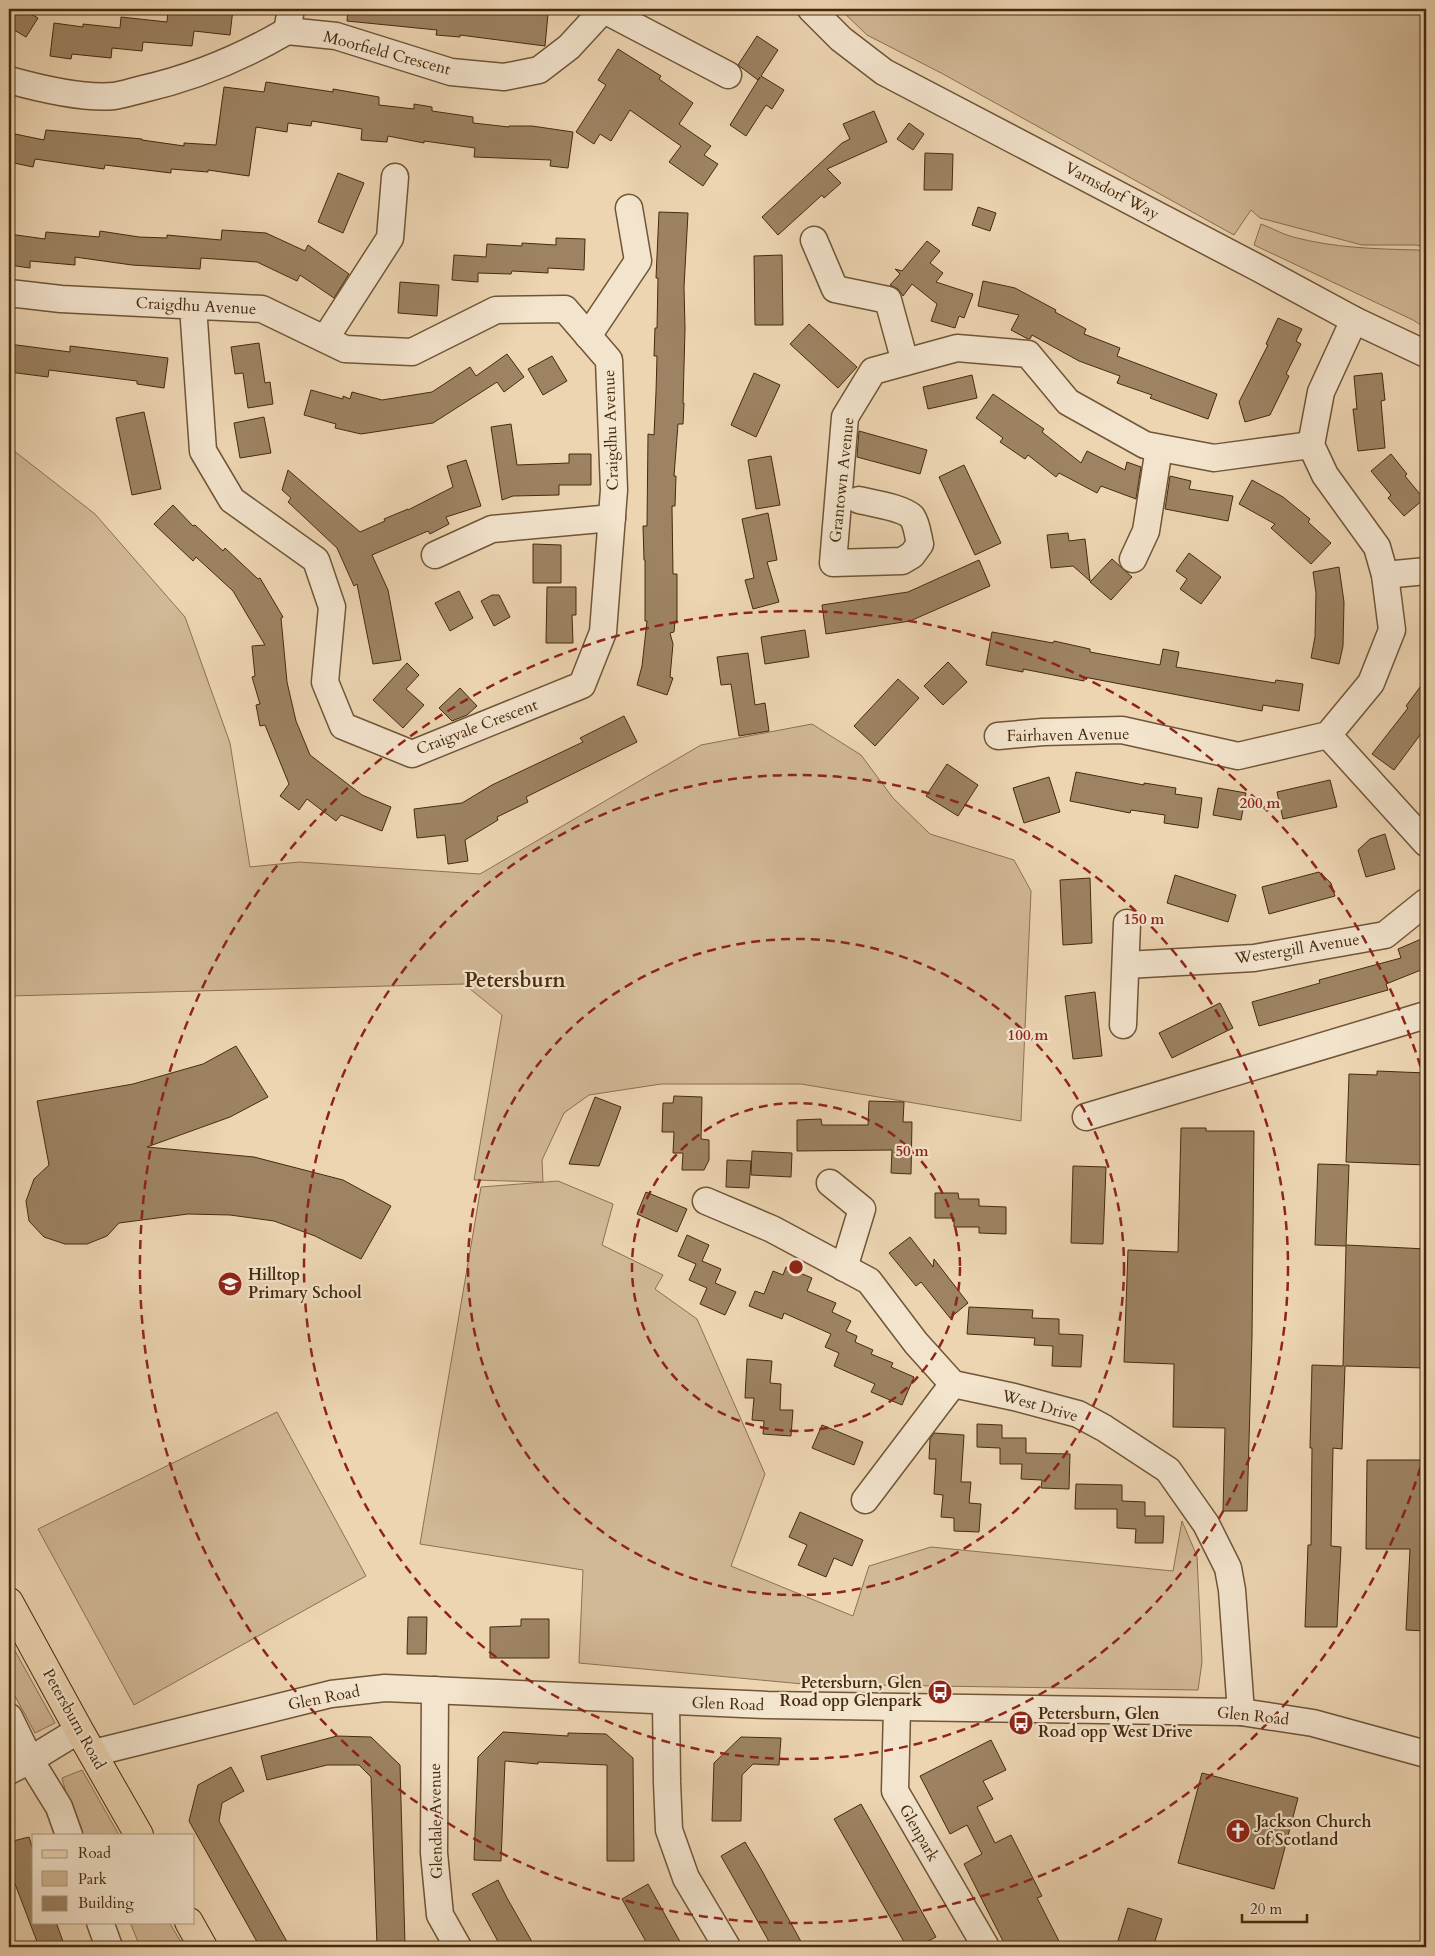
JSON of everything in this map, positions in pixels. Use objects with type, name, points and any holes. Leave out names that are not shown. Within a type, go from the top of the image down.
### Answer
[{"type":"main road","name":"Petersburn Road","points":[[9,1602],[138,1834]]},
{"type":"main road","points":[[190,1924],[204,1947]]},
{"type":"street","points":[[604,9],[728,75]]},
{"type":"street","name":"Moorfield Crescent","points":[[289,20],[451,72],[504,77],[539,70],[570,47],[604,9]]},
{"type":"street","name":"Varnsdorf Way","points":[[810,9],[841,39],[884,72],[1260,268],[1354,320],[1426,354]]},
{"type":"street","points":[[9,80],[75,94],[113,96],[180,80],[253,51],[289,20]]},
{"type":"street","points":[[325,339],[390,238],[395,177]]},
{"type":"street","points":[[588,336],[638,261],[629,208]]},
{"type":"street","points":[[814,240],[835,289],[888,300],[905,362]]},
{"type":"street","name":"Craigdhu Avenue","points":[[9,293],[61,299],[262,309],[345,349],[412,352],[496,310],[565,309],[609,360],[614,490],[604,632]]},
{"type":"street","name":"Craigvale Crescent","points":[[194,306],[202,451],[232,500],[316,560],[332,607],[325,682],[343,726],[412,754],[582,686],[604,632]]},
{"type":"street","points":[[1354,320],[1321,392],[1311,445],[1326,475],[1377,547],[1385,575],[1392,630],[1371,683],[1328,735],[1426,843]]},
{"type":"street","name":"Grantown Avenue","points":[[858,500],[903,512],[912,517],[920,544],[912,555],[902,561],[833,563],[846,417],[873,371],[957,348],[1028,354],[1068,402],[1145,445],[1214,458],[1311,445]]},
{"type":"street","points":[[1133,558],[1146,531],[1159,448]]},
{"type":"street","points":[[435,555],[492,529],[612,518]]},
{"type":"street","points":[[1385,575],[1426,571]]},
{"type":"street","name":"Fairhaven Avenue","points":[[998,736],[1043,732],[1122,730],[1238,756],[1328,735]]},
{"type":"street","name":"Westergill Avenue","points":[[1126,965],[1254,958],[1385,935],[1426,902]]},
{"type":"street","points":[[1124,1025],[1126,923]]},
{"type":"street","points":[[1086,1117],[1426,1015]]},
{"type":"street","points":[[830,1183],[862,1209],[844,1268]]},
{"type":"street","points":[[706,1201],[772,1229],[869,1281],[916,1343],[953,1384],[865,1500]]},
{"type":"street","name":"West Drive","points":[[953,1384],[1014,1397],[1078,1414],[1104,1428],[1168,1470],[1206,1524],[1228,1568],[1232,1590],[1241,1712]]},
{"type":"street","name":"Glen Road","points":[[93,1753],[331,1694],[385,1688],[666,1701],[897,1708],[1241,1712],[1313,1723],[1426,1754]]},
{"type":"street","name":"Glendale Avenue","points":[[435,1690],[434,1853],[440,1915],[458,1947]]},
{"type":"street","points":[[666,1701],[666,1782],[670,1830],[686,1878],[728,1947]]},
{"type":"street","name":"Glenpark","points":[[897,1708],[894,1791],[986,1947]]},
{"type":"street","points":[[9,1716],[19,1766],[59,1807],[69,1834]]},
{"type":"street","points":[[19,1766],[79,1730]]},
{"type":"street","points":[[101,1924],[110,1947]]},
{"type":"green space","points":[[840,9],[1426,9],[1426,249],[1417,245],[1362,245],[1260,218],[1251,210],[1234,235],[943,74],[867,35]]},
{"type":"green space","points":[[1261,224],[1289,236],[1324,244],[1418,250],[1426,253],[1426,328],[1413,320],[1254,245]]},
{"type":"green space","points":[[9,447],[95,514],[185,617],[230,743],[250,867],[299,862],[480,874],[701,745],[812,724],[861,755],[893,798],[930,834],[1014,860],[1031,891],[1021,1121],[801,1084],[661,1084],[589,1095],[564,1113],[542,1160],[543,1182],[474,1180],[502,1015],[464,984],[9,996]]},
{"type":"green space","points":[[558,1181],[613,1204],[602,1245],[663,1275],[655,1289],[697,1319],[765,1474],[731,1566],[853,1616],[869,1566],[931,1547],[1173,1571],[1182,1521],[1197,1556],[1202,1662],[1198,1690],[803,1684],[579,1663],[583,1570],[420,1544],[481,1187]]},
{"type":"green space","points":[[277,1412],[366,1576],[134,1705],[38,1529]]},
{"type":"green space","points":[[9,1640],[55,1723],[35,1733],[9,1685]]},
{"type":"green space","points":[[82,1770],[118,1834],[81,1834],[68,1801],[62,1778]]},
{"type":"green space","points":[[131,1924],[170,1924],[184,1947],[140,1947]]},
{"type":"building","points":[[15,9],[22,9],[38,18],[26,37],[9,27],[9,18]]},
{"type":"building","points":[[168,9],[233,9],[230,35],[194,31],[192,46],[143,42],[142,51],[112,48],[111,58],[72,54],[71,59],[50,56],[54,23],[83,27],[83,24],[120,28],[121,17],[167,22]]},
{"type":"building","points":[[348,9],[507,9],[548,14],[545,46],[460,35],[460,37],[436,35],[437,30],[347,21]]},
{"type":"building","points":[[757,36],[778,50],[761,76],[784,90],[772,109],[766,105],[746,136],[730,125],[760,77],[758,80],[738,65]]},
{"type":"building","points":[[618,49],[661,76],[659,79],[693,103],[679,124],[711,146],[704,155],[718,164],[703,186],[669,162],[681,146],[630,110],[611,141],[600,134],[594,144],[576,132],[606,85],[598,80]]},
{"type":"building","points":[[266,82],[333,92],[333,89],[379,97],[379,105],[414,109],[414,104],[432,107],[432,111],[473,117],[473,123],[509,127],[532,126],[573,132],[568,168],[550,166],[551,160],[474,157],[475,148],[424,141],[424,143],[388,136],[387,142],[361,140],[362,129],[312,121],[311,126],[288,123],[287,132],[256,127],[249,176],[208,170],[208,172],[171,169],[171,173],[105,165],[104,169],[35,159],[33,167],[9,162],[15,134],[44,140],[46,130],[142,139],[184,146],[184,143],[216,145],[224,87],[264,92]]},
{"type":"building","points":[[874,111],[887,142],[827,169],[841,183],[824,198],[822,195],[778,235],[762,217],[842,143],[850,139],[843,124]]},
{"type":"building","points":[[909,123],[924,134],[913,150],[897,139]]},
{"type":"building","points":[[925,153],[953,154],[952,190],[924,190]]},
{"type":"building","points":[[338,173],[364,183],[343,233],[318,222]]},
{"type":"building","points":[[978,207],[996,213],[990,231],[972,225]]},
{"type":"building","points":[[659,212],[688,213],[684,287],[683,424],[678,424],[674,476],[676,476],[675,506],[672,506],[673,574],[677,574],[677,621],[675,621],[674,632],[670,633],[673,644],[670,677],[673,678],[667,695],[637,685],[642,666],[647,621],[645,621],[643,526],[647,526],[648,434],[654,435],[657,356],[654,356],[655,328],[657,328],[658,278],[656,278]]},
{"type":"building","points":[[222,230],[266,233],[305,251],[308,245],[349,274],[334,298],[300,275],[297,281],[257,262],[201,258],[200,269],[132,265],[75,257],[75,265],[30,261],[30,268],[9,265],[9,234],[45,239],[46,232],[99,237],[100,231],[139,237],[167,238],[167,235],[221,240]]},
{"type":"building","points":[[556,238],[585,239],[584,270],[548,268],[548,273],[512,271],[511,274],[478,273],[478,282],[452,280],[454,255],[486,257],[487,244],[522,246],[522,243],[556,245]]},
{"type":"building","points":[[927,241],[940,251],[930,263],[943,273],[936,282],[973,294],[964,318],[959,316],[955,328],[931,321],[937,304],[912,284],[903,296],[898,289],[890,285],[900,274],[895,269],[902,271]]},
{"type":"building","points":[[782,255],[783,325],[755,325],[754,256]]},
{"type":"building","points":[[983,281],[1015,288],[1056,310],[1055,312],[1086,329],[1084,334],[1120,348],[1117,356],[1217,394],[1208,419],[1150,398],[1152,395],[1117,383],[1120,376],[1079,361],[1032,335],[1028,339],[1011,330],[1019,315],[978,306]]},
{"type":"building","points":[[400,282],[439,285],[437,316],[398,313]]},
{"type":"building","points":[[1278,318],[1302,329],[1296,341],[1301,344],[1286,374],[1289,376],[1270,415],[1245,422],[1239,402],[1268,345],[1266,344]]},
{"type":"building","points":[[809,324],[857,367],[838,388],[790,344]]},
{"type":"building","points":[[259,343],[265,383],[270,382],[273,404],[248,408],[243,373],[235,374],[231,347]]},
{"type":"building","points":[[9,344],[70,352],[70,346],[168,358],[164,388],[137,384],[137,381],[49,370],[48,377],[9,372]]},
{"type":"building","points":[[507,354],[524,377],[504,392],[497,382],[433,423],[361,434],[335,428],[336,424],[304,415],[311,390],[343,399],[343,396],[350,399],[352,392],[382,400],[432,392],[470,367],[476,376]]},
{"type":"building","points":[[552,356],[567,381],[543,395],[528,369]]},
{"type":"building","points":[[754,373],[780,385],[756,437],[731,425]]},
{"type":"building","points":[[1382,373],[1385,400],[1381,401],[1385,448],[1358,451],[1353,409],[1357,409],[1354,376]]},
{"type":"building","points":[[972,375],[977,398],[928,409],[923,387]]},
{"type":"building","points":[[993,394],[1044,429],[1042,432],[1081,463],[1087,451],[1125,470],[1127,462],[1141,467],[1136,499],[1101,486],[1097,493],[1059,473],[1056,477],[1028,455],[1025,459],[1000,442],[1003,438],[976,418]]},
{"type":"building","points":[[144,412],[161,489],[132,495],[116,418]]},
{"type":"building","points":[[264,417],[271,453],[240,458],[234,423]]},
{"type":"building","points":[[511,424],[517,465],[569,463],[569,454],[591,454],[591,485],[559,485],[559,495],[513,496],[502,500],[491,427]]},
{"type":"building","points":[[859,431],[927,450],[920,474],[857,457]]},
{"type":"building","points":[[1391,454],[1407,474],[1405,476],[1424,499],[1404,516],[1388,498],[1391,495],[1371,471]]},
{"type":"building","points":[[771,456],[780,505],[756,509],[748,460]]},
{"type":"building","points":[[466,460],[481,506],[446,517],[449,524],[430,534],[428,531],[372,555],[388,590],[401,660],[373,664],[357,584],[354,586],[337,548],[288,502],[291,498],[282,490],[288,470],[360,532],[453,487],[447,466]]},
{"type":"building","points":[[964,465],[1001,543],[975,555],[939,477]]},
{"type":"building","points":[[1170,476],[1191,481],[1189,489],[1233,496],[1228,521],[1165,509]]},
{"type":"building","points":[[1252,480],[1283,497],[1310,519],[1308,522],[1331,543],[1311,564],[1271,528],[1275,524],[1239,504]]},
{"type":"building","points":[[173,505],[193,526],[195,525],[223,551],[225,548],[258,579],[260,578],[283,617],[281,618],[287,682],[296,721],[310,755],[362,795],[391,807],[382,831],[341,815],[336,821],[307,799],[299,810],[280,796],[289,784],[265,725],[260,726],[256,705],[260,704],[252,677],[255,676],[252,646],[265,645],[233,591],[196,557],[193,561],[154,524]]},
{"type":"building","points":[[768,513],[777,560],[767,562],[779,602],[753,609],[745,580],[754,578],[742,519]]},
{"type":"building","points":[[1068,533],[1069,541],[1085,539],[1090,581],[1073,566],[1051,568],[1047,535]]},
{"type":"building","points":[[533,544],[561,545],[561,583],[533,583]]},
{"type":"building","points":[[1189,553],[1221,577],[1201,604],[1180,589],[1187,579],[1176,571]]},
{"type":"building","points":[[1112,559],[1132,577],[1111,600],[1090,582]]},
{"type":"building","points":[[979,560],[990,586],[910,621],[826,634],[822,605],[908,592]]},
{"type":"building","points":[[1339,567],[1344,602],[1343,646],[1339,664],[1311,658],[1315,637],[1316,593],[1313,572]]},
{"type":"building","points":[[547,587],[576,587],[576,615],[572,615],[573,643],[546,643]]},
{"type":"building","points":[[459,591],[473,618],[450,631],[435,603]]},
{"type":"building","points":[[492,595],[499,595],[510,617],[494,626],[481,601]]},
{"type":"building","points":[[805,630],[809,657],[765,664],[761,637]]},
{"type":"building","points":[[992,632],[1053,643],[1054,641],[1090,649],[1090,652],[1160,665],[1163,649],[1179,652],[1176,667],[1275,683],[1276,680],[1303,684],[1299,711],[1263,705],[1262,711],[1084,677],[1084,681],[1023,669],[1023,672],[986,665]]},
{"type":"building","points":[[748,653],[755,705],[765,703],[769,731],[739,736],[731,684],[721,685],[717,657]]},
{"type":"building","points":[[948,662],[967,682],[943,705],[924,686]]},
{"type":"building","points":[[407,663],[419,675],[406,689],[424,705],[403,728],[373,700]]},
{"type":"building","points":[[898,679],[919,698],[875,746],[854,726]]},
{"type":"building","points":[[1426,679],[1426,727],[1394,770],[1372,754],[1408,708],[1406,706]]},
{"type":"building","points":[[460,688],[477,706],[467,715],[452,721],[439,708]]},
{"type":"building","points":[[624,716],[637,742],[526,797],[528,802],[497,817],[498,820],[465,840],[468,861],[448,864],[445,835],[417,838],[414,809],[462,803],[492,785],[583,742],[580,738]]},
{"type":"building","points":[[947,764],[978,785],[958,816],[926,796]]},
{"type":"building","points":[[1076,772],[1144,785],[1144,783],[1176,788],[1175,794],[1202,798],[1198,828],[1164,823],[1165,815],[1131,810],[1130,813],[1070,801]]},
{"type":"building","points":[[1049,777],[1060,812],[1024,823],[1013,788]]},
{"type":"building","points":[[1330,780],[1337,807],[1283,819],[1277,792]]},
{"type":"building","points":[[1218,788],[1246,793],[1241,820],[1213,815]]},
{"type":"building","points":[[1385,834],[1395,869],[1366,877],[1358,850],[1370,839]]},
{"type":"building","points":[[1319,872],[1331,883],[1335,896],[1269,914],[1262,887]]},
{"type":"building","points":[[1175,875],[1236,895],[1228,922],[1167,903]]},
{"type":"building","points":[[1090,878],[1092,943],[1063,945],[1060,880]]},
{"type":"building","points":[[1426,937],[1426,968],[1386,984],[1388,990],[1259,1026],[1252,1002],[1320,983],[1319,980],[1401,958],[1398,949]]},
{"type":"building","points":[[1095,992],[1102,1056],[1073,1059],[1065,996]]},
{"type":"building","points":[[1220,1003],[1233,1028],[1172,1058],[1159,1033]]},
{"type":"building","name":"Hilltop Primary School","points":[[236,1046],[268,1097],[230,1117],[147,1147],[254,1157],[343,1180],[391,1206],[361,1259],[315,1236],[274,1221],[230,1215],[188,1214],[119,1223],[107,1236],[87,1244],[65,1244],[44,1237],[29,1221],[26,1201],[34,1179],[49,1165],[37,1101],[133,1084],[203,1064]]},
{"type":"building","points":[[1377,1071],[1426,1073],[1426,1165],[1346,1162],[1349,1074],[1377,1075]]},
{"type":"building","points":[[674,1096],[702,1097],[701,1139],[709,1140],[709,1160],[704,1170],[682,1170],[683,1153],[673,1153],[674,1132],[662,1132],[663,1103],[673,1103]]},
{"type":"building","points":[[595,1097],[621,1107],[599,1166],[569,1164]]},
{"type":"building","points":[[869,1101],[904,1102],[903,1122],[912,1122],[911,1174],[891,1173],[892,1150],[797,1151],[797,1120],[821,1119],[822,1125],[868,1125]]},
{"type":"building","points":[[1181,1128],[1206,1128],[1206,1131],[1254,1131],[1252,1337],[1247,1511],[1223,1511],[1225,1428],[1173,1427],[1174,1364],[1124,1362],[1128,1250],[1178,1252]]},
{"type":"building","points":[[752,1151],[792,1153],[791,1177],[751,1175]]},
{"type":"building","points":[[727,1160],[751,1161],[749,1188],[726,1187]]},
{"type":"building","points":[[1318,1164],[1349,1165],[1346,1245],[1426,1249],[1426,1368],[1345,1366],[1342,1449],[1333,1448],[1331,1546],[1341,1547],[1337,1627],[1305,1627],[1308,1545],[1311,1545],[1312,1448],[1310,1448],[1312,1365],[1343,1366],[1346,1246],[1315,1245]]},
{"type":"building","points":[[1073,1166],[1106,1167],[1103,1244],[1071,1243]]},
{"type":"building","points":[[646,1192],[687,1209],[677,1232],[637,1214]]},
{"type":"building","points":[[935,1193],[958,1193],[959,1199],[979,1199],[979,1206],[1006,1207],[1006,1234],[979,1233],[979,1227],[954,1227],[954,1218],[935,1218]]},
{"type":"building","points":[[687,1235],[709,1245],[702,1261],[721,1269],[715,1283],[736,1292],[725,1315],[700,1304],[707,1288],[689,1280],[696,1264],[678,1256]]},
{"type":"building","points":[[910,1237],[933,1267],[934,1259],[968,1303],[950,1318],[921,1282],[916,1286],[889,1253]]},
{"type":"building","points":[[786,1267],[812,1278],[807,1291],[836,1303],[832,1312],[851,1321],[846,1331],[857,1336],[855,1342],[873,1350],[871,1354],[893,1363],[891,1367],[914,1377],[902,1405],[871,1392],[875,1384],[834,1366],[839,1353],[825,1347],[831,1334],[784,1313],[782,1319],[749,1306],[755,1291],[764,1294],[773,1271],[783,1275]]},
{"type":"building","points":[[969,1307],[1033,1310],[1032,1318],[1059,1319],[1059,1334],[1083,1335],[1081,1367],[1052,1366],[1053,1346],[1034,1345],[1035,1338],[967,1334]]},
{"type":"building","points":[[747,1359],[772,1361],[770,1383],[781,1384],[780,1410],[793,1410],[791,1436],[763,1434],[764,1421],[752,1420],[754,1398],[745,1398]]},
{"type":"building","points":[[977,1424],[1002,1425],[1002,1438],[1026,1438],[1026,1453],[1070,1454],[1069,1489],[1041,1488],[1042,1480],[1021,1479],[1022,1464],[1000,1464],[1000,1448],[977,1447]]},
{"type":"building","points":[[822,1425],[863,1442],[854,1465],[812,1448]]},
{"type":"building","points":[[934,1433],[964,1435],[961,1482],[971,1482],[969,1503],[981,1504],[979,1532],[954,1531],[954,1518],[941,1517],[943,1495],[934,1494],[936,1459],[929,1459],[930,1439]]},
{"type":"building","points":[[1367,1460],[1426,1460],[1426,1631],[1406,1630],[1410,1549],[1366,1549]]},
{"type":"building","points":[[1076,1484],[1122,1485],[1122,1501],[1145,1502],[1145,1516],[1164,1516],[1163,1543],[1135,1543],[1136,1529],[1117,1528],[1117,1509],[1075,1509]]},
{"type":"building","points":[[800,1512],[863,1540],[852,1566],[834,1558],[826,1577],[798,1565],[807,1545],[789,1537]]},
{"type":"building","points":[[408,1617],[427,1617],[426,1654],[407,1654]]},
{"type":"building","points":[[521,1619],[549,1619],[549,1658],[490,1658],[490,1627],[521,1626]]},
{"type":"building","points":[[503,1732],[568,1736],[568,1733],[606,1734],[633,1758],[634,1861],[607,1861],[607,1765],[538,1762],[538,1764],[505,1761],[501,1861],[474,1860],[478,1757]]},
{"type":"building","points":[[337,1736],[371,1737],[400,1765],[405,1945],[377,1946],[371,1777],[359,1765],[327,1765],[267,1780],[261,1756]]},
{"type":"building","points":[[741,1737],[781,1738],[779,1765],[753,1764],[742,1775],[741,1821],[712,1821],[714,1763]]},
{"type":"building","points":[[991,1740],[1006,1770],[983,1781],[993,1799],[977,1807],[995,1843],[1011,1835],[1042,1896],[1037,1898],[1062,1947],[1006,1947],[964,1864],[982,1854],[967,1825],[950,1834],[920,1776]]},
{"type":"building","points":[[231,1767],[244,1791],[222,1803],[219,1821],[290,1947],[260,1947],[189,1821],[198,1785]]},
{"type":"building","name":"Jackson Church of Scotland","points":[[1202,1773],[1298,1798],[1274,1889],[1178,1863]]},
{"type":"building","points":[[861,1804],[936,1937],[917,1947],[907,1947],[834,1819]]},
{"type":"building","points":[[29,1837],[32,1847],[32,1924],[57,1924],[65,1947],[39,1947],[9,1868],[9,1842]]},
{"type":"building","points":[[745,1842],[804,1947],[772,1947],[721,1856]]},
{"type":"building","points":[[498,1880],[535,1947],[501,1947],[472,1894]]},
{"type":"building","points":[[648,1884],[683,1947],[649,1947],[622,1899]]},
{"type":"building","points":[[1128,1908],[1162,1919],[1153,1947],[1116,1947]]},
{"type":"place","name":"Hilltop Primary School","points":[[230,1284]]},
{"type":"place","name":"Petersburn, Glen Road opp Glenpark","points":[[940,1692]]},
{"type":"place","name":"Petersburn, Glen Road opp West Drive","points":[[1021,1723]]},
{"type":"place","name":"Jackson Church of Scotland","points":[[1238,1831]]},
{"type":"district","name":"Petersburn","points":[[515,980]]}]
